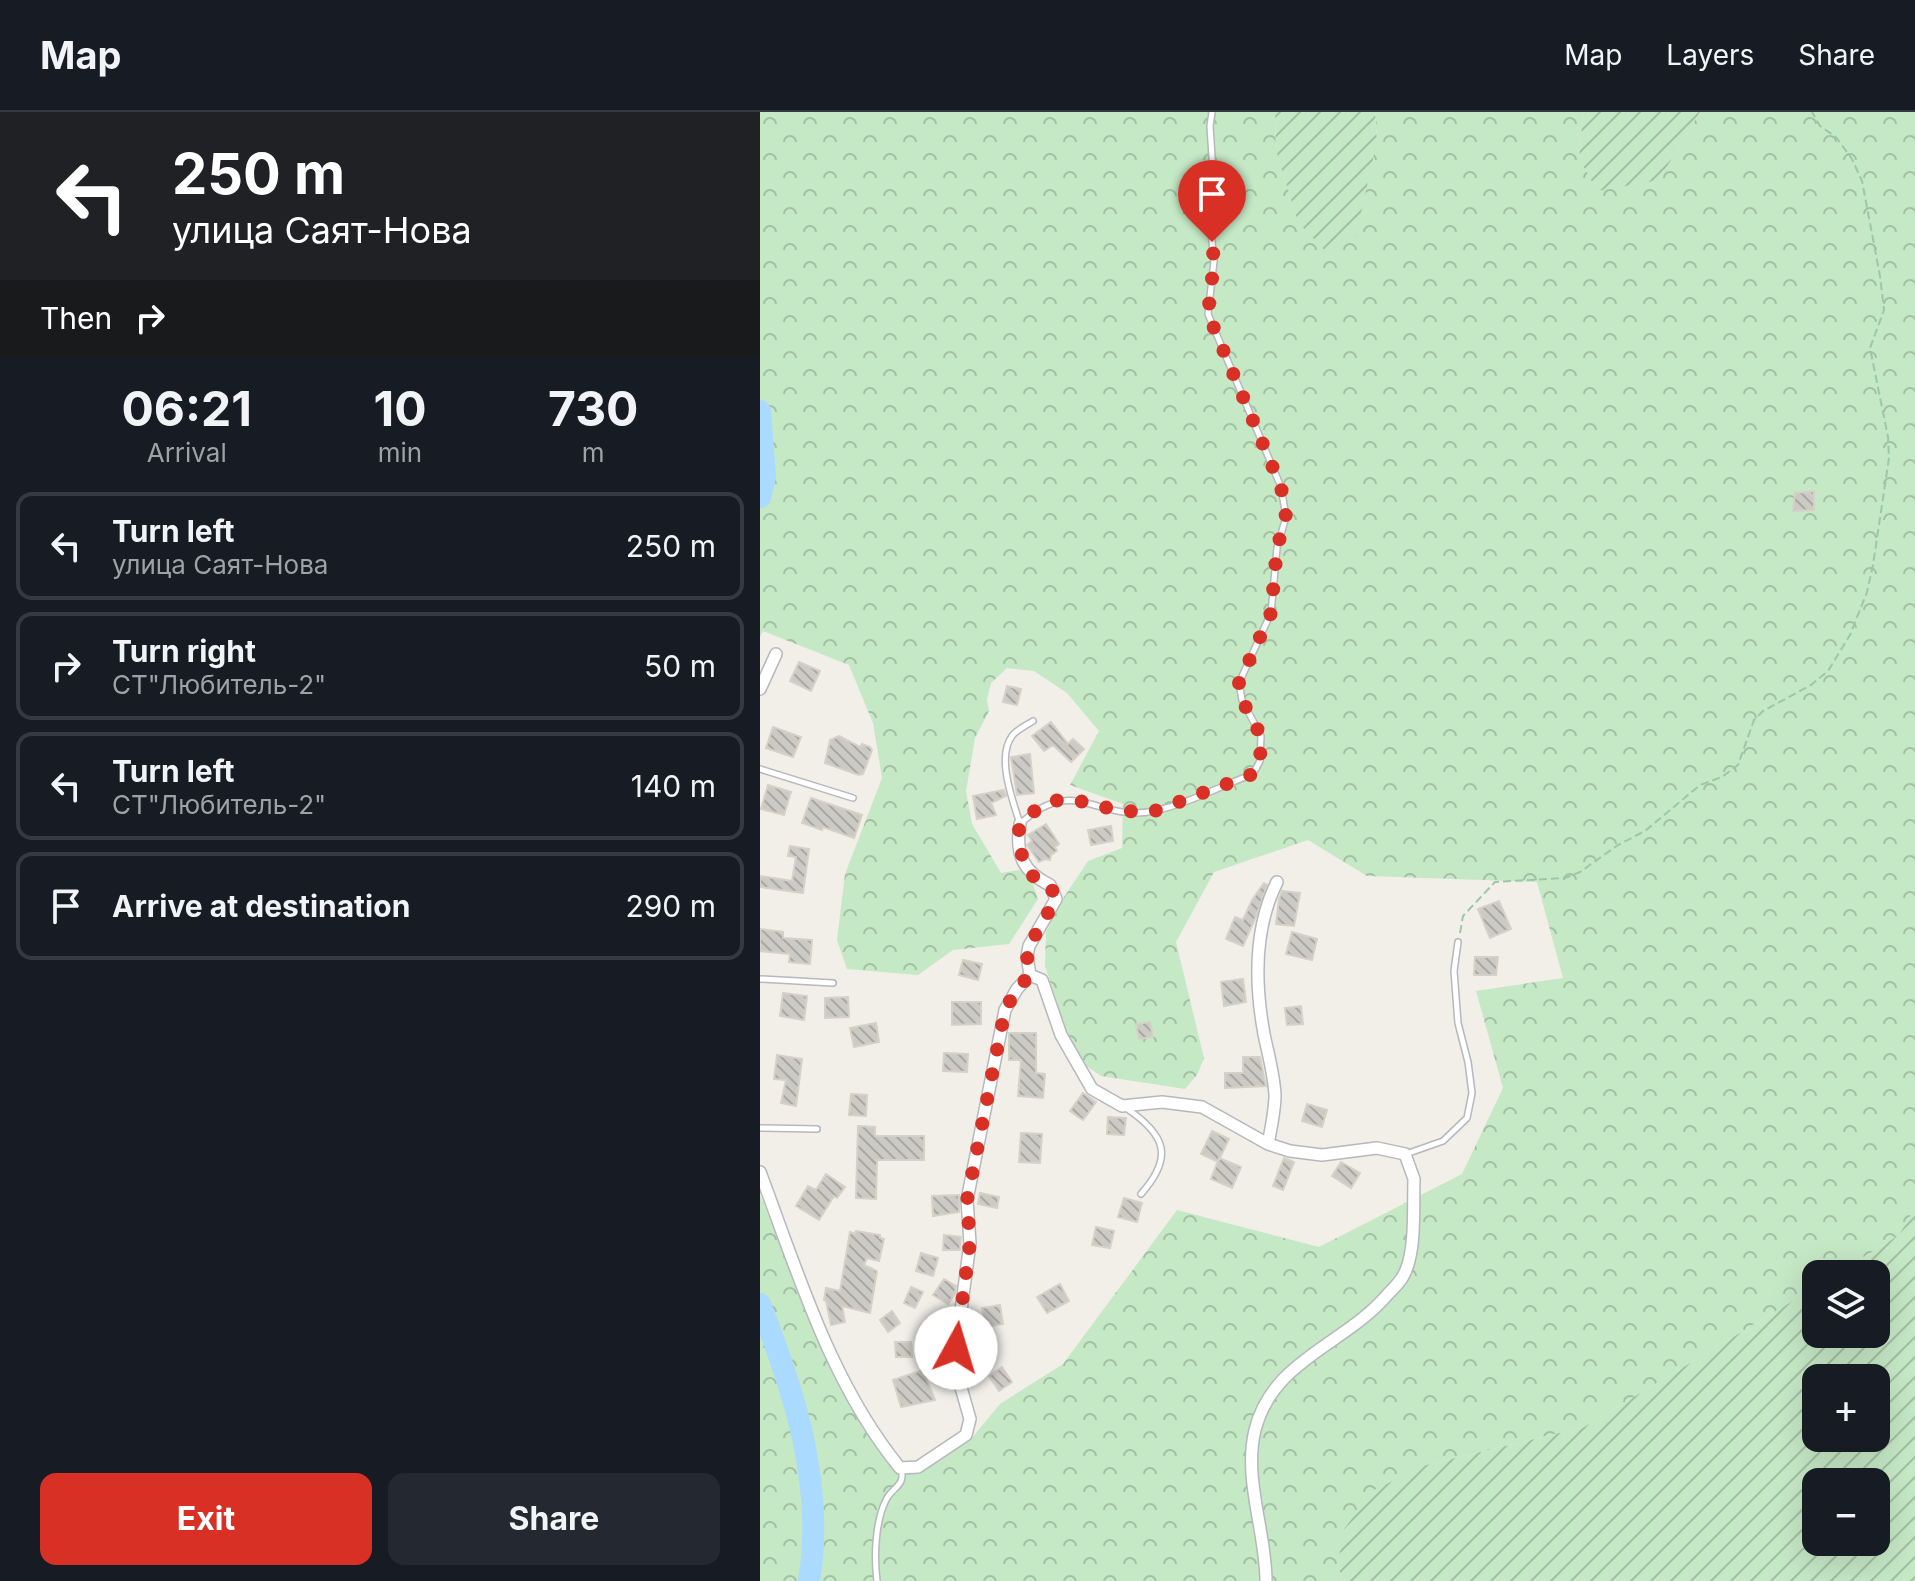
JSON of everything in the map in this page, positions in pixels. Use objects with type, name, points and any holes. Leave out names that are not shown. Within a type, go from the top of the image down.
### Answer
[{"type":"street","points":[[760,689],[776,654]]},
{"type":"street","points":[[1020,824],[1018,836],[1024,865],[1031,875],[1050,885],[1056,899],[1029,946],[1030,975]]},
{"type":"street","points":[[1268,1144],[1275,1097],[1264,1032],[1258,952],[1270,896],[1277,882]]},
{"type":"street","points":[[1030,975],[1042,980],[1047,988],[1061,1035],[1092,1089],[1122,1106],[1162,1102],[1202,1107],[1268,1144],[1290,1151],[1322,1155],[1377,1148],[1405,1154],[1414,1179],[1411,1249],[1406,1269],[1376,1309],[1329,1345],[1303,1359],[1284,1377],[1265,1405],[1254,1433],[1252,1477],[1266,1558],[1266,1581]]},
{"type":"street","points":[[760,1172],[809,1303],[859,1412],[900,1468],[918,1467],[966,1435],[969,1429],[970,1419],[960,1384],[956,1348],[970,1243],[967,1200],[1005,1010],[1017,989],[1030,975]]},
{"type":"lane","points":[[1033,721],[1011,737],[1007,753],[1006,774],[1020,824],[1033,812],[1053,801],[1071,799],[1120,811],[1152,812],[1253,774],[1260,761],[1261,736],[1242,700],[1239,683],[1271,613],[1277,548],[1286,517],[1281,487],[1208,314],[1214,261],[1210,223],[1212,112]]},
{"type":"lane","points":[[760,769],[853,798]]},
{"type":"lane","points":[[1405,1154],[1443,1141],[1467,1118],[1472,1093],[1458,1023],[1454,971],[1458,942]]},
{"type":"lane","points":[[760,979],[833,983]]},
{"type":"lane","points":[[1122,1106],[1144,1120],[1160,1138],[1163,1152],[1161,1165],[1156,1177],[1141,1194]]},
{"type":"lane","points":[[760,1128],[817,1129]]},
{"type":"lane","points":[[877,1581],[879,1522],[887,1497],[901,1483],[900,1468]]},
{"type":"path","points":[[1458,942],[1463,916],[1495,882],[1565,878],[1580,872],[1618,845],[1645,831],[1700,785],[1722,777],[1738,765],[1754,720],[1763,711],[1828,671],[1850,635],[1867,592],[1873,565],[1889,458],[1888,437],[1870,348],[1884,310],[1862,181],[1852,159],[1836,137],[1820,126],[1812,112]]},
{"type":"green space","points":[[760,112],[1275,112],[1276,150],[1377,141],[1375,112],[1583,112],[1579,158],[1659,180],[1700,112],[1915,112],[1915,1208],[1899,1235],[1859,1260],[1802,1260],[1802,1295],[1584,1427],[1426,1465],[1338,1563],[1342,1581],[760,1581],[760,1195],[841,1388],[895,1468],[923,1468],[971,1439],[1000,1404],[1063,1364],[1177,1210],[1319,1247],[1462,1174],[1503,1088],[1476,991],[1563,978],[1537,882],[1367,876],[1308,840],[1214,872],[1176,942],[1204,1058],[1197,1075],[1185,1089],[1101,1076],[1082,1063],[1066,1030],[1045,966],[1046,932],[1060,903],[1088,861],[1122,848],[1123,804],[1070,785],[1099,731],[1067,693],[1034,671],[1007,668],[991,683],[987,699],[989,711],[975,738],[966,791],[972,824],[1001,873],[1020,870],[1032,882],[1038,899],[1009,944],[953,950],[918,975],[847,969],[837,940],[845,874],[882,778],[873,723],[849,665],[763,631],[760,637]]},
{"type":"green space","points":[[1275,112],[1375,112],[1377,141],[1356,235],[1327,253],[1298,222],[1276,150]]},
{"type":"green space","points":[[1583,112],[1700,112],[1659,180],[1597,191],[1579,158]]},
{"type":"green space","points":[[1915,1208],[1915,1581],[1342,1581],[1338,1563],[1344,1529],[1374,1490],[1426,1465],[1584,1427],[1802,1295],[1802,1348],[1890,1348],[1890,1260],[1859,1260],[1899,1235]]},
{"type":"building","points":[[1814,491],[1814,510],[1793,511],[1795,493]]},
{"type":"building","points":[[799,662],[820,671],[811,691],[790,681]]},
{"type":"building","points":[[1007,686],[1021,689],[1017,705],[1003,702]]},
{"type":"building","points":[[1051,722],[1068,744],[1073,739],[1084,749],[1071,762],[1053,745],[1044,751],[1032,736]]},
{"type":"building","points":[[773,727],[801,737],[793,757],[766,748]]},
{"type":"building","points":[[839,736],[872,750],[863,774],[825,763],[830,740]]},
{"type":"building","points":[[1030,754],[1034,793],[1017,795],[1011,757]]},
{"type":"building","points":[[768,785],[791,792],[784,815],[761,809]]},
{"type":"building","points":[[1004,790],[1006,796],[991,803],[996,815],[977,819],[973,796]]},
{"type":"building","points":[[811,798],[862,815],[854,838],[802,823]]},
{"type":"building","points":[[1046,824],[1059,844],[1050,860],[1039,862],[1027,845],[1032,841],[1028,835]]},
{"type":"building","points":[[1111,826],[1113,841],[1091,845],[1088,830]]},
{"type":"building","points":[[790,846],[809,849],[803,893],[760,887],[760,876],[792,881],[796,857],[788,856]]},
{"type":"building","points":[[1264,883],[1267,885],[1243,946],[1226,939],[1235,917],[1243,920]]},
{"type":"building","points":[[1282,891],[1300,893],[1294,926],[1276,924]]},
{"type":"building","points":[[1499,901],[1511,929],[1490,938],[1478,909]]},
{"type":"building","points":[[760,929],[783,932],[783,938],[812,940],[810,964],[789,962],[790,954],[760,951]]},
{"type":"building","points":[[1292,932],[1317,939],[1312,960],[1286,954]]},
{"type":"building","points":[[1475,957],[1498,957],[1496,975],[1474,975]]},
{"type":"building","points":[[963,960],[982,964],[978,980],[959,975]]},
{"type":"building","points":[[1243,979],[1246,1002],[1224,1006],[1221,982]]},
{"type":"building","points":[[783,993],[807,996],[804,1020],[780,1016]]},
{"type":"building","points":[[848,997],[849,1017],[825,1018],[825,998]]},
{"type":"building","points":[[952,1002],[981,1002],[981,1024],[952,1025]]},
{"type":"building","points":[[1301,1006],[1303,1024],[1287,1025],[1285,1008]]},
{"type":"building","points":[[1150,1022],[1153,1037],[1139,1039],[1136,1024]]},
{"type":"building","points":[[876,1023],[879,1042],[854,1047],[850,1028]]},
{"type":"building","points":[[1009,1033],[1036,1033],[1036,1073],[1045,1074],[1043,1098],[1018,1096],[1021,1060],[1009,1060]]},
{"type":"building","points":[[944,1053],[968,1054],[967,1072],[943,1071]]},
{"type":"building","points":[[777,1055],[802,1059],[796,1106],[781,1103],[786,1080],[774,1079]]},
{"type":"building","points":[[1243,1057],[1260,1057],[1266,1086],[1225,1088],[1225,1073],[1243,1073]]},
{"type":"building","points":[[1083,1093],[1096,1102],[1083,1120],[1070,1111]]},
{"type":"building","points":[[851,1094],[867,1095],[866,1116],[849,1115]]},
{"type":"building","points":[[1307,1104],[1327,1110],[1322,1127],[1302,1121]]},
{"type":"building","points":[[1108,1117],[1126,1118],[1124,1135],[1107,1134]]},
{"type":"building","points":[[858,1126],[875,1127],[875,1136],[924,1136],[924,1160],[877,1160],[876,1199],[856,1198]]},
{"type":"building","points":[[1212,1131],[1229,1139],[1218,1162],[1201,1154]]},
{"type":"building","points":[[1021,1133],[1042,1134],[1040,1163],[1019,1162]]},
{"type":"building","points":[[1219,1158],[1241,1167],[1232,1188],[1211,1179]]},
{"type":"building","points":[[1284,1158],[1294,1162],[1283,1190],[1273,1186]]},
{"type":"building","points":[[1341,1162],[1360,1173],[1351,1188],[1332,1176]]},
{"type":"building","points":[[826,1174],[845,1187],[837,1198],[834,1196],[819,1220],[796,1206],[808,1186],[816,1190]]},
{"type":"building","points":[[980,1193],[999,1197],[997,1208],[978,1204]]},
{"type":"building","points":[[959,1195],[959,1212],[933,1216],[932,1196]]},
{"type":"building","points":[[1124,1198],[1142,1203],[1137,1222],[1118,1217]]},
{"type":"building","points":[[1096,1227],[1114,1231],[1110,1248],[1092,1245]]},
{"type":"building","points":[[856,1231],[880,1235],[884,1239],[879,1261],[867,1258],[864,1265],[877,1271],[870,1313],[842,1306],[845,1322],[831,1325],[824,1300],[826,1288],[840,1291],[850,1232],[855,1234]]},
{"type":"building","points":[[944,1235],[961,1237],[960,1250],[943,1250]]},
{"type":"building","points":[[921,1253],[938,1258],[933,1276],[916,1271]]},
{"type":"building","points":[[944,1279],[956,1286],[948,1304],[933,1295]]},
{"type":"building","points":[[1060,1284],[1069,1301],[1047,1313],[1037,1297]]},
{"type":"building","points":[[911,1287],[923,1292],[915,1308],[904,1303]]},
{"type":"building","points":[[1000,1305],[1003,1324],[985,1327],[982,1308]]},
{"type":"building","points":[[892,1311],[900,1323],[888,1332],[880,1320]]},
{"type":"building","points":[[895,1342],[911,1342],[912,1357],[896,1357]]},
{"type":"building","points":[[1002,1367],[1012,1382],[999,1391],[989,1376]]},
{"type":"building","points":[[923,1370],[935,1400],[901,1407],[893,1380]]},
{"type":"waterway","points":[[760,411],[765,477],[760,497]]},
{"type":"waterway","points":[[760,1304],[795,1405],[803,1440],[813,1510],[809,1581]]},
{"type":"route","points":[[956,1348],[970,1243],[967,1200],[1005,1010],[1017,989],[1030,975],[1029,946],[1056,899],[1050,885],[1031,875],[1024,865],[1018,836],[1020,824],[1033,812],[1053,801],[1071,799],[1120,811],[1152,812],[1253,774],[1260,761],[1261,736],[1242,700],[1239,683],[1271,613],[1277,548],[1286,517],[1281,487],[1208,314],[1214,261],[1212,242]]}]
